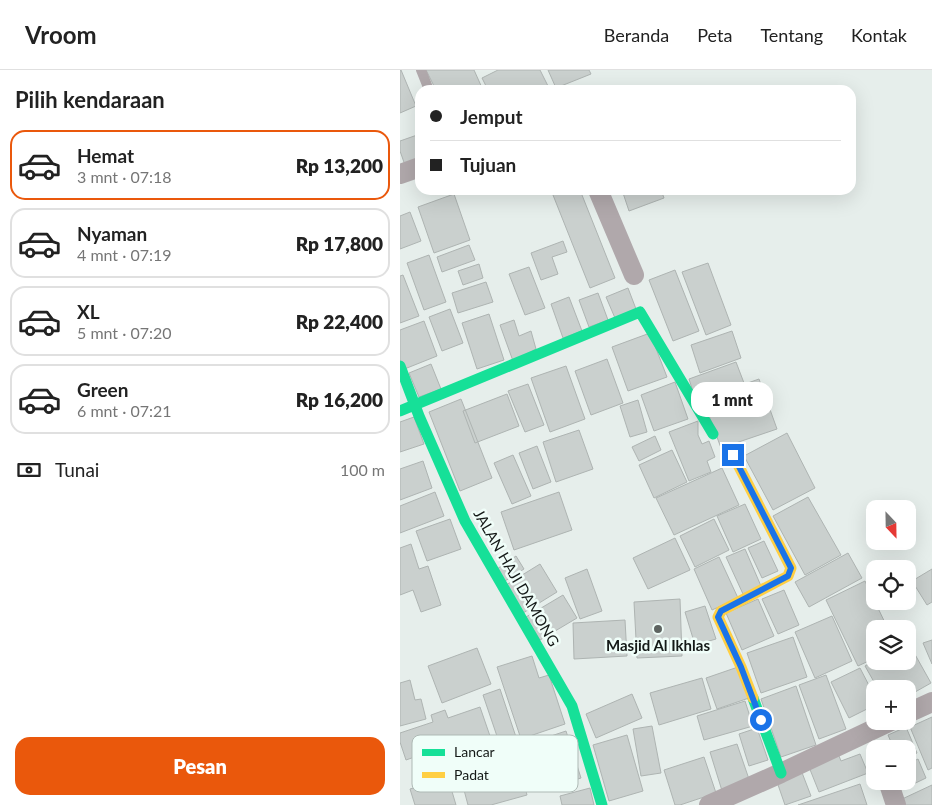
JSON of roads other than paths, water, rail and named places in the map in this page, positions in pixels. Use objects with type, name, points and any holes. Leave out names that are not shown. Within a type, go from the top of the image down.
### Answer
[{"type":"street","points":[[400,174],[415,170]]},
{"type":"street","points":[[600,195],[634,275]]},
{"type":"street","points":[[400,411],[640,312],[713,434]]},
{"type":"street","name":"JALAN HAJI DAMONG","points":[[400,366],[464,521],[572,706],[602,805]]},
{"type":"street","points":[[733,455],[791,568],[788,576],[721,611],[718,617],[741,667],[781,773]]},
{"type":"street","points":[[916,710],[932,702]]},
{"type":"street","points":[[709,805],[872,730]]},
{"type":"street","points":[[891,790],[896,805]]},
{"type":"lane","points":[[421,70],[427,85]]},
{"type":"place","name":"Masjid Al Ikhlas","points":[[658,629]]}]
